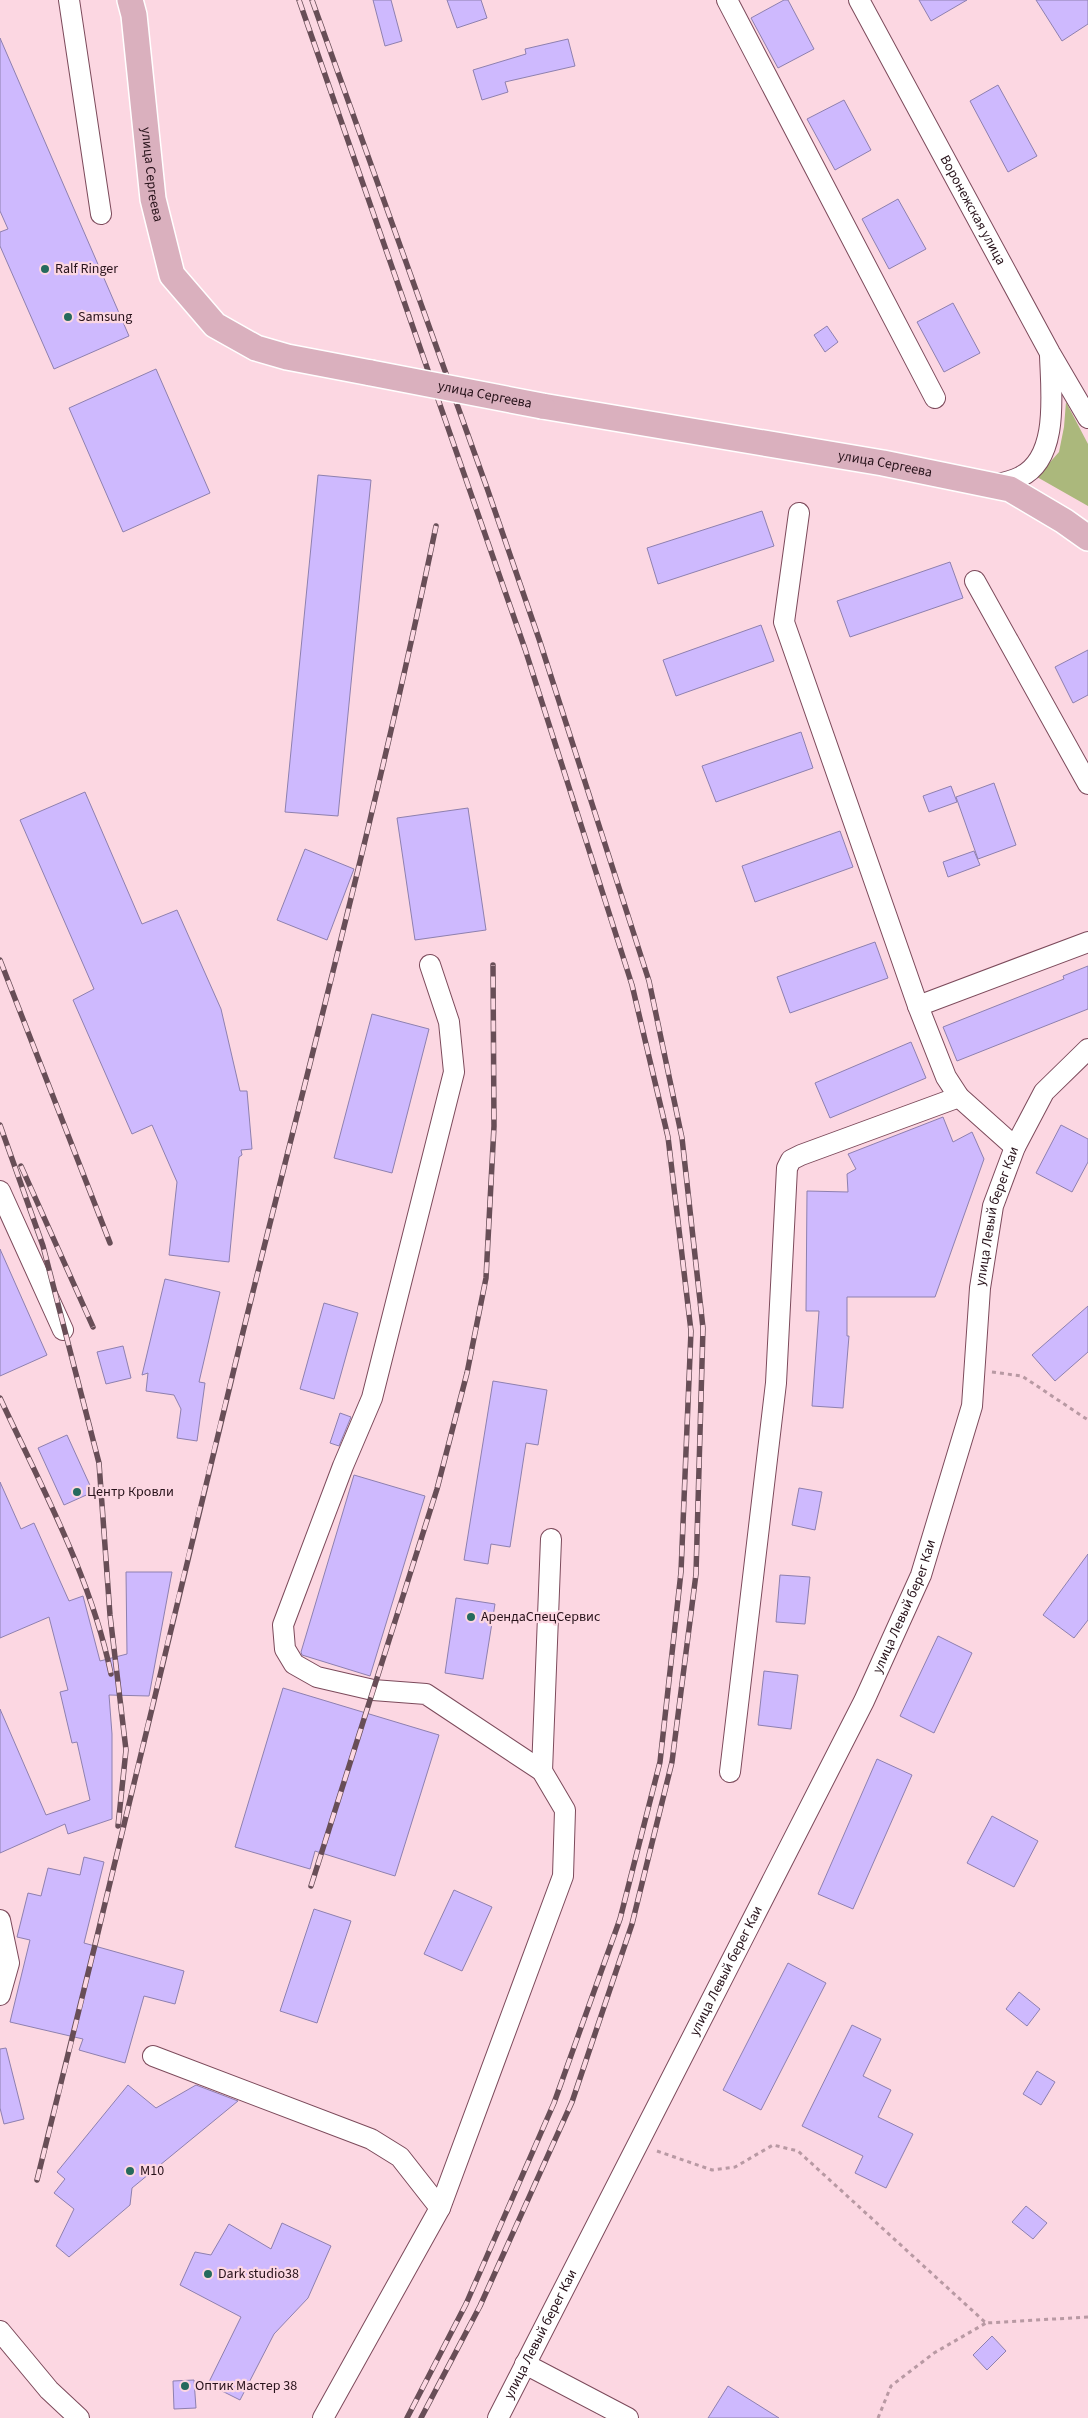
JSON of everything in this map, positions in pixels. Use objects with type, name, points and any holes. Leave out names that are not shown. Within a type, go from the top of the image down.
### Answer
[{"type":"main road","name":"улица Сергеева","points":[[130,0],[134,15],[152,199],[172,276],[215,325],[256,348],[287,358],[542,406],[883,462],[994,485],[1010,489],[1064,520],[1088,538]]},
{"type":"street","points":[[68,0],[101,214]]},
{"type":"street","points":[[727,0],[936,398]]},
{"type":"street","name":"Воронежская улица","points":[[859,0],[1050,353],[1088,418]]},
{"type":"street","points":[[994,485],[1022,476],[1039,460],[1052,424],[1050,353]]},
{"type":"street","points":[[799,513],[784,622],[918,1006],[946,1076],[959,1097],[1015,1147]]},
{"type":"street","points":[[976,581],[1088,784]]},
{"type":"street","points":[[918,1006],[1088,942]]},
{"type":"street","points":[[323,2418],[440,2208],[563,1876],[565,1810],[542,1771],[426,1694],[373,1690],[317,1677],[294,1664],[285,1649],[282,1625],[343,1466],[372,1398],[454,1072],[449,1022],[430,965]]},
{"type":"street","name":"улица Левый берег Каи","points":[[498,2418],[864,1701],[921,1575],[972,1406],[976,1370],[980,1288],[993,1206],[1015,1147],[1044,1092],[1088,1049]]},
{"type":"street","points":[[730,1772],[776,1383],[787,1168],[791,1160],[801,1155],[959,1097]]},
{"type":"street","points":[[0,1191],[63,1330]]},
{"type":"street","points":[[542,1771],[550,1539]]},
{"type":"street","points":[[0,1920],[9,1963],[0,1994]]},
{"type":"street","points":[[153,2056],[371,2139],[400,2157],[440,2208]]},
{"type":"street","points":[[0,2331],[49,2390],[79,2418]]},
{"type":"street","points":[[525,2364],[628,2418]]},
{"type":"path","points":[[976,1370],[1022,1376],[1088,1420]]},
{"type":"path","points":[[637,2145],[712,2170],[735,2167],[773,2145],[798,2150],[986,2323]]},
{"type":"path","points":[[878,2418],[892,2386],[934,2353],[986,2323],[1088,2317]]},
{"type":"green space","points":[[1066,402],[1088,444],[1088,506],[1037,477],[1059,452]]},
{"type":"building","points":[[373,0],[391,0],[402,41],[385,46]]},
{"type":"building","points":[[447,0],[481,0],[487,18],[457,28]]},
{"type":"building","points":[[784,0],[788,0],[814,49],[778,68],[751,18]]},
{"type":"building","points":[[919,0],[967,0],[931,21]]},
{"type":"building","points":[[1036,0],[1088,0],[1088,24],[1062,41]]},
{"type":"building","points":[[0,38],[129,336],[54,369],[0,246],[0,232],[8,229],[0,211]]},
{"type":"building","points":[[568,39],[575,66],[505,82],[508,92],[482,100],[473,70],[526,54],[525,49]]},
{"type":"building","points":[[998,85],[1037,156],[1008,172],[970,101]]},
{"type":"building","points":[[844,100],[871,150],[835,170],[807,119]]},
{"type":"building","points":[[898,199],[926,249],[889,269],[862,219]]},
{"type":"building","points":[[953,303],[980,353],[944,372],[917,322]]},
{"type":"building","points":[[827,326],[838,342],[825,352],[814,335]]},
{"type":"building","points":[[156,369],[210,493],[123,532],[69,408]]},
{"type":"building","points":[[318,475],[371,480],[338,816],[285,812]]},
{"type":"building","points":[[762,511],[774,546],[658,584],[647,548]]},
{"type":"building","points":[[950,562],[963,598],[850,637],[837,601]]},
{"type":"building","points":[[761,625],[774,661],[676,696],[663,660]]},
{"type":"building","points":[[1088,650],[1088,695],[1073,703],[1055,667]]},
{"type":"building","points":[[801,732],[813,768],[716,802],[702,766]]},
{"type":"building","points":[[994,783],[1016,845],[978,859],[956,797]]},
{"type":"building","points":[[951,786],[957,802],[929,812],[923,796]]},
{"type":"building","points":[[85,792],[142,924],[177,910],[221,1009],[240,1091],[247,1091],[252,1149],[241,1150],[242,1155],[239,1157],[229,1262],[169,1255],[177,1182],[152,1125],[132,1134],[73,1000],[94,989],[20,820]]},
{"type":"building","points":[[468,808],[486,930],[415,940],[397,818]]},
{"type":"building","points":[[840,831],[853,867],[755,902],[742,866]]},
{"type":"building","points":[[305,849],[354,869],[327,940],[277,920]]},
{"type":"building","points":[[974,851],[980,865],[948,877],[943,862]]},
{"type":"building","points":[[875,942],[888,978],[790,1013],[777,977]]},
{"type":"building","points":[[1088,966],[1088,1009],[957,1061],[943,1027],[1064,979],[1063,976]]},
{"type":"building","points":[[372,1014],[429,1029],[392,1173],[334,1158]]},
{"type":"building","points":[[911,1042],[926,1078],[830,1118],[815,1083]]},
{"type":"building","points":[[943,1117],[953,1142],[972,1132],[984,1159],[935,1297],[847,1297],[847,1336],[849,1336],[843,1408],[812,1406],[819,1311],[806,1311],[807,1191],[848,1192],[847,1174],[856,1169],[848,1154]]},
{"type":"building","points":[[1061,1125],[1088,1139],[1088,1162],[1072,1192],[1036,1173]]},
{"type":"building","points":[[0,1249],[47,1355],[0,1376]]},
{"type":"building","points":[[165,1279],[220,1292],[199,1382],[205,1383],[197,1441],[177,1438],[181,1409],[174,1395],[146,1391],[148,1373],[142,1375]]},
{"type":"building","points":[[324,1303],[358,1313],[334,1399],[300,1389]]},
{"type":"building","points":[[1088,1306],[1088,1352],[1055,1381],[1032,1355]]},
{"type":"building","points":[[123,1346],[131,1378],[106,1384],[97,1352]]},
{"type":"building","points":[[493,1381],[547,1390],[538,1445],[526,1443],[510,1547],[491,1544],[488,1564],[464,1560]]},
{"type":"building","points":[[340,1413],[351,1417],[339,1446],[330,1443]]},
{"type":"building","points":[[67,1435],[93,1492],[64,1505],[38,1448]]},
{"type":"building","points":[[354,1475],[425,1496],[370,1676],[302,1655],[301,1652]]},
{"type":"building","points":[[0,1482],[21,1529],[34,1523],[69,1601],[83,1596],[100,1661],[127,1654],[126,1572],[172,1572],[149,1696],[109,1695],[112,1734],[112,1819],[68,1834],[65,1824],[0,1853],[0,1709],[46,1815],[90,1800],[77,1742],[72,1743],[60,1692],[68,1690],[49,1617],[0,1638]]},
{"type":"building","points":[[799,1488],[822,1492],[815,1530],[792,1525]]},
{"type":"building","points":[[1088,1554],[1088,1620],[1074,1638],[1043,1615]]},
{"type":"building","points":[[780,1575],[810,1577],[805,1624],[776,1622]]},
{"type":"building","points":[[456,1598],[495,1604],[483,1679],[445,1673]]},
{"type":"building","points":[[938,1636],[972,1653],[934,1733],[900,1716]]},
{"type":"building","points":[[764,1671],[798,1675],[791,1729],[758,1725]]},
{"type":"building","points":[[283,1688],[439,1735],[395,1876],[315,1851],[310,1869],[235,1847]]},
{"type":"building","points":[[877,1759],[912,1775],[853,1909],[818,1894]]},
{"type":"building","points":[[992,1816],[1038,1841],[1014,1887],[967,1863]]},
{"type":"building","points":[[84,1857],[104,1862],[84,1943],[184,1971],[175,2004],[144,1996],[125,2063],[79,2050],[83,2039],[10,2022],[30,1940],[17,1937],[28,1893],[41,1896],[48,1868],[80,1875]]},
{"type":"building","points":[[454,1890],[492,1907],[462,1971],[424,1954]]},
{"type":"building","points":[[314,1909],[351,1921],[317,2023],[280,2011]]},
{"type":"building","points":[[788,1963],[826,1983],[761,2110],[723,2090]]},
{"type":"building","points":[[1019,1992],[1040,2009],[1027,2026],[1006,2009]]},
{"type":"building","points":[[852,2025],[881,2039],[863,2076],[891,2090],[878,2117],[913,2134],[886,2188],[855,2173],[863,2156],[802,2126]]},
{"type":"building","points":[[6,2048],[24,2119],[4,2124],[0,2108],[0,2049]]},
{"type":"building","points":[[1037,2071],[1055,2082],[1041,2105],[1023,2094]]},
{"type":"building","name":"M10","points":[[128,2085],[156,2108],[196,2085],[238,2101],[132,2188],[130,2205],[69,2257],[56,2246],[74,2209],[54,2193],[65,2179],[57,2172]]},
{"type":"building","points":[[1026,2206],[1047,2223],[1033,2239],[1012,2222]]},
{"type":"building","points":[[282,2223],[331,2246],[308,2298],[274,2334],[240,2400],[208,2384],[241,2317],[180,2285],[195,2252],[211,2255],[229,2224],[271,2249]]},
{"type":"building","points":[[992,2336],[1006,2351],[987,2370],[973,2355]]},
{"type":"building","points":[[194,2380],[196,2408],[174,2409],[173,2381]]},
{"type":"building","points":[[728,2386],[779,2418],[708,2418]]},
{"type":"railway","points":[[299,0],[525,649],[632,985],[668,1137],[691,1331],[681,1572],[660,1762],[620,1919],[554,2103],[466,2304],[407,2418]]},
{"type":"railway","points":[[312,0],[487,488],[539,639],[649,981],[682,1138],[703,1328],[696,1574],[672,1762],[632,1924],[572,2102],[480,2306],[421,2418]]},
{"type":"railway","points":[[37,2180],[217,1438],[368,829],[392,729],[436,526]]},
{"type":"railway","points":[[0,960],[110,1243]]},
{"type":"railway","points":[[311,1886],[437,1489],[467,1373],[486,1278],[494,1126],[493,965]]},
{"type":"railway","points":[[0,1125],[43,1246],[99,1463],[110,1615],[126,1750],[118,1826]]},
{"type":"railway","points":[[21,1166],[93,1327]]},
{"type":"railway","points":[[0,1398],[64,1533],[91,1603],[111,1674]]},
{"type":"place","name":"Ralf Ringer","points":[[45,269]]},
{"type":"place","name":"Samsung","points":[[68,317]]},
{"type":"place","name":"Центр Кровли","points":[[77,1492]]},
{"type":"place","name":"АрендаСпецСервис","points":[[471,1617]]},
{"type":"place","name":"M10","points":[[130,2171]]},
{"type":"place","name":"Dark studio38","points":[[208,2274]]},
{"type":"place","name":"Оптик Мастер 38","points":[[185,2386]]}]
